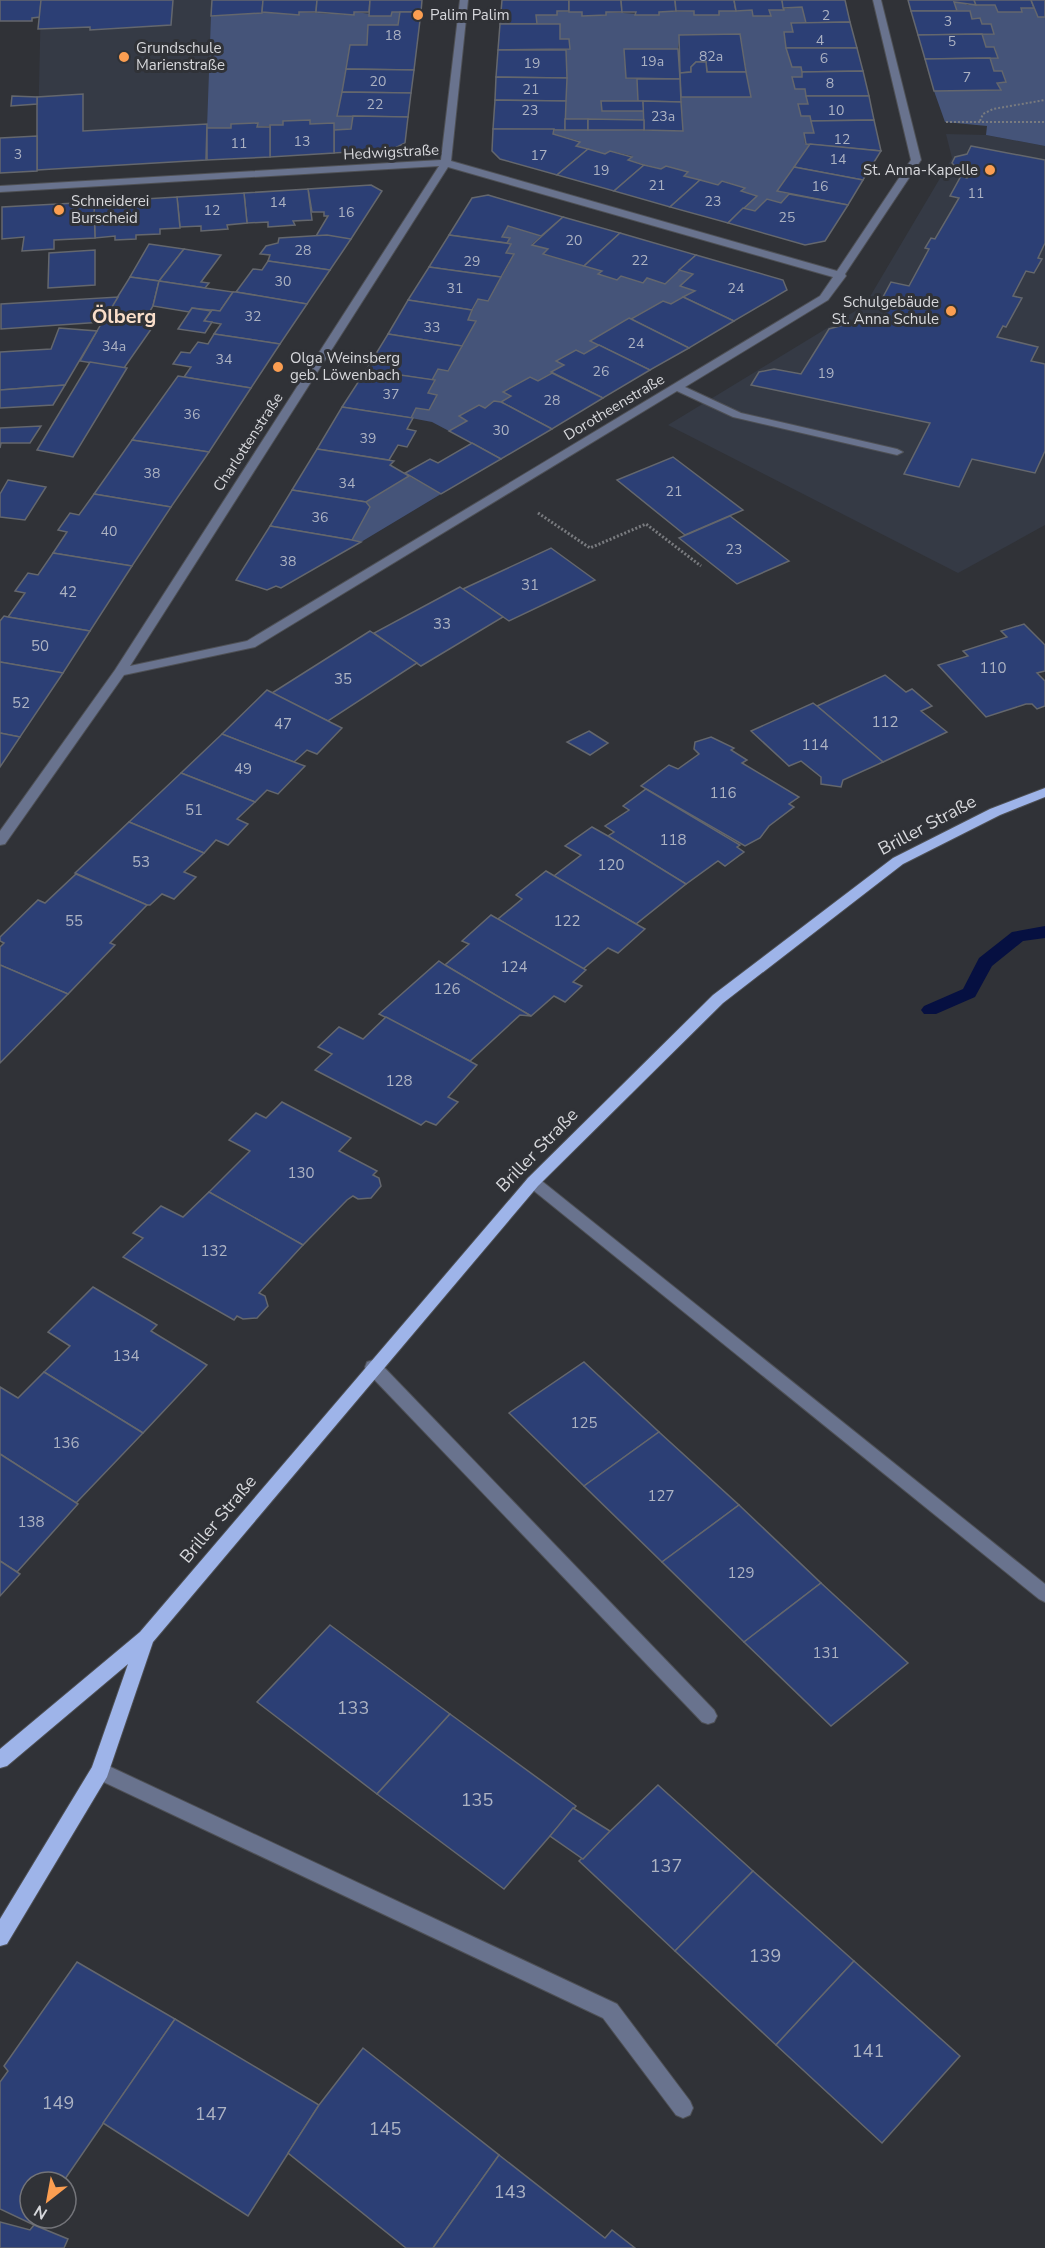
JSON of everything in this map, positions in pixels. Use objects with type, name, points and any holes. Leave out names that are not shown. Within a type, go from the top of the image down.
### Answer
[{"type":"main road","name":"Briller Straße","points":[[0,1760],[146,1638],[373,1367],[532,1182],[718,999],[898,861],[995,812],[1045,792]]},
{"type":"main road","name":"Briller Straße","points":[[0,1937],[100,1771],[146,1638]]},
{"type":"street","name":"Charlottenstraße","points":[[0,841],[120,672],[446,164],[464,0]]},
{"type":"street","name":"Dorotheenstraße","points":[[120,672],[251,644],[824,298],[841,276],[916,160],[877,0]]},
{"type":"street","name":"Hedwigstraße","points":[[0,189],[446,164],[841,276]]},
{"type":"street","points":[[676,387],[737,415],[897,452]]},
{"type":"street","points":[[532,1182],[1045,1594]]},
{"type":"street","points":[[373,1367],[708,1716]]},
{"type":"street","points":[[100,1771],[610,2011],[683,2108]]},
{"type":"path","points":[[1045,100],[993,109],[983,114],[980,121],[1045,122]]},
{"type":"path","points":[[546,517],[590,548],[646,524],[701,566]]},
{"type":"shaded area","name":"Grundschule Marienstraße","points":[[41,0],[212,0],[207,160],[37,171]]},
{"type":"shaded area","points":[[954,2],[965,2],[967,5],[995,5],[998,12],[1022,12],[1021,8],[1034,8],[1038,17],[1045,17],[1045,146],[986,135],[987,126],[945,122],[934,91],[1000,90],[997,83],[1006,82],[1002,71],[994,71],[990,58],[997,58],[995,48],[986,47],[982,34],[994,34],[991,24],[982,24],[980,18],[972,19],[970,11],[957,11]]},
{"type":"shaded area","points":[[802,7],[806,23],[791,23],[793,32],[784,33],[792,67],[801,67],[802,77],[792,77],[795,88],[805,89],[808,104],[798,104],[801,115],[810,116],[814,133],[804,133],[805,144],[810,144],[777,191],[789,194],[781,203],[767,200],[755,211],[743,208],[756,196],[741,191],[744,188],[723,181],[718,185],[684,176],[688,172],[666,166],[661,169],[628,160],[632,156],[610,151],[605,154],[576,146],[579,141],[553,134],[555,129],[683,131],[681,97],[750,97],[740,34],[680,35],[678,49],[624,49],[626,78],[637,79],[638,101],[601,102],[602,111],[644,111],[644,120],[565,119],[566,50],[570,48],[560,39],[560,24],[537,24],[536,15],[557,15],[557,11],[582,12],[582,16],[605,15],[606,12],[659,15],[659,12],[694,11],[695,15],[719,15],[719,11],[752,10],[753,16],[770,16],[769,10]]},
{"type":"shaded area","points":[[262,12],[354,15],[354,12],[391,16],[392,12],[400,12],[398,25],[368,25],[367,45],[350,45],[342,92],[353,116],[351,129],[334,130],[310,124],[309,121],[284,121],[283,125],[257,127],[257,123],[232,124],[231,128],[207,128],[211,16]]},
{"type":"shaded area","points":[[946,134],[986,135],[1045,146],[1045,525],[958,573],[668,425],[865,305],[952,158]]},
{"type":"shaded area","points":[[508,226],[541,236],[532,244],[548,249],[543,254],[602,271],[599,274],[617,280],[621,276],[642,282],[647,278],[665,284],[679,270],[693,274],[695,291],[671,304],[663,301],[591,340],[599,345],[584,354],[576,350],[557,360],[564,365],[538,381],[530,377],[504,391],[511,396],[501,402],[494,401],[485,408],[479,405],[459,416],[467,421],[449,431],[432,422],[411,418],[416,408],[429,410],[437,395],[428,393],[435,381],[432,380],[438,369],[448,371],[476,321],[468,320],[478,299],[488,301],[514,255],[506,253],[511,244],[507,243],[510,238],[502,237]]},
{"type":"shaded area","points":[[409,476],[441,494],[361,542],[352,540],[370,507],[366,502]]},
{"type":"building","points":[[0,0],[41,0],[40,17],[32,18],[32,21],[0,21]]},
{"type":"building","points":[[41,0],[173,0],[171,25],[90,30],[90,27],[38,29]]},
{"type":"building","points":[[212,0],[263,0],[262,13],[211,16]]},
{"type":"building","points":[[263,0],[317,0],[316,12],[299,12],[299,15],[262,12]]},
{"type":"building","points":[[317,0],[370,0],[369,12],[354,12],[354,15],[316,12]]},
{"type":"building","points":[[370,0],[422,0],[421,12],[392,12],[391,16],[369,16]]},
{"type":"building","points":[[502,0],[569,0],[569,11],[557,11],[557,15],[536,15],[537,24],[500,24]]},
{"type":"building","points":[[569,0],[621,0],[622,12],[582,16],[582,12],[569,12]]},
{"type":"building","points":[[621,0],[675,0],[676,11],[659,12],[659,15],[635,15],[636,12],[622,12]]},
{"type":"building","points":[[675,0],[734,0],[736,11],[719,11],[719,15],[694,15],[694,11],[676,11]]},
{"type":"building","points":[[734,0],[782,0],[784,10],[769,10],[771,16],[753,16],[752,10],[736,11]]},
{"type":"building","points":[[782,0],[845,0],[850,22],[806,23],[802,7],[783,8]]},
{"type":"building","points":[[908,0],[974,0],[976,5],[954,2],[957,11],[911,11]]},
{"type":"building","points":[[974,0],[1031,0],[1034,8],[1021,8],[1022,12],[998,12],[995,5],[976,5]]},
{"type":"building","points":[[1031,0],[1045,0],[1045,17],[1038,17]]},
{"type":"building","points":[[911,11],[970,11],[972,19],[980,18],[982,24],[991,24],[994,34],[918,35]]},
{"type":"building","points":[[400,12],[421,12],[414,70],[346,69],[350,45],[367,45],[368,25],[398,25]]},
{"type":"building","points":[[850,22],[857,48],[786,48],[784,32],[793,32],[791,23]]},
{"type":"building","points":[[500,24],[560,24],[560,39],[569,39],[570,49],[498,50]]},
{"type":"building","points":[[740,34],[746,72],[707,72],[706,62],[696,62],[691,67],[691,72],[680,73],[679,35]]},
{"type":"building","points":[[982,34],[986,47],[994,47],[998,58],[925,59],[918,35]]},
{"type":"building","points":[[786,48],[857,48],[863,71],[802,72],[801,67],[792,67]]},
{"type":"building","points":[[624,49],[678,49],[680,79],[626,78]]},
{"type":"building","points":[[498,50],[566,50],[567,78],[496,77]]},
{"type":"building","points":[[990,58],[994,71],[1002,71],[1006,82],[997,83],[1001,90],[934,91],[925,59]]},
{"type":"building","points":[[696,62],[706,62],[707,72],[746,72],[751,97],[681,97],[680,73],[691,72],[691,67]]},
{"type":"building","points":[[346,69],[414,70],[411,93],[342,92]]},
{"type":"building","points":[[863,71],[869,96],[806,96],[805,89],[795,89],[792,77],[802,77],[802,72]]},
{"type":"building","points":[[496,77],[567,78],[566,101],[495,100]]},
{"type":"building","points":[[637,79],[680,79],[681,102],[638,101]]},
{"type":"building","points":[[342,92],[411,93],[408,117],[337,116]]},
{"type":"building","points":[[83,94],[83,131],[207,124],[206,160],[37,170],[37,97]]},
{"type":"building","points":[[12,96],[37,97],[37,104],[11,106]]},
{"type":"building","points":[[806,96],[869,96],[874,120],[811,121],[810,116],[801,116],[798,104],[808,104]]},
{"type":"building","points":[[495,100],[566,101],[565,130],[493,129]]},
{"type":"building","points":[[601,101],[643,101],[644,111],[602,111]]},
{"type":"building","points":[[643,101],[681,102],[683,131],[644,130]]},
{"type":"building","points":[[353,116],[408,117],[405,143],[393,149],[334,153],[334,130],[351,129]]},
{"type":"building","points":[[565,119],[588,119],[588,130],[565,130]]},
{"type":"building","points":[[588,119],[644,120],[644,130],[588,130]]},
{"type":"building","points":[[310,120],[310,124],[334,123],[334,153],[270,157],[270,125],[283,125],[283,121]]},
{"type":"building","points":[[874,120],[881,151],[806,144],[804,133],[814,133],[811,121]]},
{"type":"building","points":[[258,123],[257,127],[270,127],[270,157],[207,160],[207,128],[231,128],[231,124]]},
{"type":"building","points":[[493,129],[554,129],[553,134],[580,142],[576,146],[588,149],[557,175],[500,159],[492,151]]},
{"type":"building","points":[[37,136],[37,171],[0,173],[0,138]]},
{"type":"building","points":[[810,144],[881,151],[863,180],[794,167]]},
{"type":"building","name":"Schulgebäude St. Anna Schule","points":[[971,146],[1045,160],[1045,243],[1038,258],[1042,259],[1034,273],[1026,271],[1013,296],[1022,298],[1006,327],[1003,326],[997,337],[1038,347],[1031,361],[1045,364],[1045,451],[1035,473],[972,459],[959,487],[904,474],[930,423],[751,385],[759,372],[774,369],[801,374],[829,329],[868,318],[881,321],[891,303],[883,297],[891,282],[909,286],[929,249],[925,248],[931,238],[935,239],[959,198],[950,196],[961,176],[967,178],[971,172],[958,170],[952,163],[955,157],[967,154]]},
{"type":"building","points":[[588,149],[605,154],[610,151],[632,157],[628,160],[644,165],[614,191],[557,175]]},
{"type":"building","points":[[644,165],[661,169],[666,166],[688,172],[684,176],[700,180],[670,207],[614,191]]},
{"type":"building","points":[[794,167],[863,180],[848,205],[777,191]]},
{"type":"building","points":[[700,180],[718,185],[722,181],[745,188],[741,191],[757,196],[728,223],[670,207]]},
{"type":"building","points":[[371,185],[382,191],[351,239],[316,236],[328,216],[324,216],[324,212],[312,212],[308,189]]},
{"type":"building","points":[[308,189],[312,220],[293,221],[295,225],[268,227],[268,222],[247,223],[244,193]]},
{"type":"building","points":[[244,193],[247,223],[227,225],[228,229],[201,231],[201,226],[180,227],[177,197]]},
{"type":"building","points":[[789,194],[848,205],[825,241],[805,245],[728,223],[743,208],[755,211],[767,199],[781,203]]},
{"type":"building","points":[[488,195],[563,217],[541,236],[508,226],[502,237],[510,238],[507,243],[449,235],[472,198]]},
{"type":"building","points":[[177,197],[180,228],[160,229],[160,234],[136,235],[136,239],[115,240],[115,236],[95,238],[94,202]]},
{"type":"building","points":[[94,202],[95,238],[54,240],[54,249],[22,251],[24,237],[2,239],[2,207]]},
{"type":"building","points":[[563,217],[620,233],[584,266],[543,254],[548,249],[532,245]]},
{"type":"building","points":[[620,233],[696,255],[665,284],[647,278],[643,283],[621,276],[617,280],[598,274],[602,271],[584,266]]},
{"type":"building","points":[[327,235],[351,239],[330,270],[268,261],[270,255],[260,254],[266,246],[278,243],[279,238]]},
{"type":"building","points":[[449,235],[511,244],[506,253],[514,254],[501,277],[429,267]]},
{"type":"building","points":[[149,244],[184,249],[159,281],[130,277]]},
{"type":"building","points":[[184,249],[221,255],[201,282],[209,283],[205,288],[159,281]]},
{"type":"building","points":[[95,250],[95,285],[48,288],[49,253]]},
{"type":"building","points":[[696,255],[783,280],[787,290],[734,321],[683,297],[695,291],[680,286],[693,274],[679,270]]},
{"type":"building","points":[[268,261],[330,270],[307,304],[236,292],[253,269],[262,270]]},
{"type":"building","points":[[429,267],[501,277],[488,301],[478,299],[472,310],[408,300]]},
{"type":"building","points":[[130,277],[159,281],[153,306],[143,323],[105,317]]},
{"type":"building","points":[[159,281],[233,292],[220,311],[192,308],[189,312],[153,306]]},
{"type":"building","points":[[233,292],[307,304],[280,344],[214,334],[221,324],[204,321],[212,310],[220,311]]},
{"type":"building","points":[[118,297],[103,322],[1,329],[1,304]]},
{"type":"building","points":[[683,297],[734,321],[689,348],[631,319],[663,301],[671,304]]},
{"type":"building","points":[[408,300],[472,310],[468,320],[476,321],[462,346],[388,334]]},
{"type":"building","points":[[192,308],[211,311],[204,321],[212,322],[205,333],[178,329]]},
{"type":"building","points":[[105,317],[154,325],[124,368],[80,361]]},
{"type":"building","points":[[629,318],[689,348],[650,370],[590,341]]},
{"type":"building","points":[[59,328],[97,331],[65,385],[0,390],[0,352],[51,349]]},
{"type":"building","points":[[214,334],[280,344],[251,388],[184,377],[191,367],[173,364],[181,352],[190,353],[198,342],[208,344]]},
{"type":"building","points":[[388,334],[462,346],[448,371],[438,369],[432,380],[366,370]]},
{"type":"building","points":[[599,345],[650,370],[603,398],[551,372],[564,365],[556,361],[576,350],[584,354]]},
{"type":"building","points":[[90,362],[127,368],[73,457],[37,450]]},
{"type":"building","points":[[366,370],[435,380],[428,393],[437,395],[429,410],[416,408],[411,418],[342,407]]},
{"type":"building","points":[[552,373],[603,398],[552,429],[501,402],[511,396],[503,392],[530,377],[538,381]]},
{"type":"building","points":[[178,376],[251,388],[209,452],[132,440]]},
{"type":"building","points":[[65,385],[53,405],[0,408],[0,390]]},
{"type":"building","points":[[494,401],[501,402],[552,429],[501,459],[449,431],[467,421],[459,416],[479,405],[485,408]]},
{"type":"building","points":[[342,407],[413,418],[407,429],[416,431],[407,447],[398,445],[389,460],[317,449]]},
{"type":"building","points":[[41,426],[30,443],[1,443],[0,448],[0,428]]},
{"type":"building","points":[[132,440],[209,452],[171,507],[94,494]]},
{"type":"building","points":[[472,443],[501,459],[441,494],[405,473],[430,459],[438,463]]},
{"type":"building","points":[[317,449],[394,461],[390,465],[409,476],[366,502],[292,490]]},
{"type":"building","points":[[673,457],[743,510],[685,535],[617,480]]},
{"type":"building","points":[[8,480],[46,487],[25,520],[0,517],[0,494]]},
{"type":"building","points":[[292,490],[366,502],[370,507],[352,540],[270,526]]},
{"type":"building","points":[[94,494],[171,507],[132,566],[53,553],[67,532],[58,530],[70,513],[79,515]]},
{"type":"building","points":[[730,516],[789,561],[737,584],[679,538]]},
{"type":"building","points":[[270,526],[361,542],[281,588],[276,586],[267,590],[236,580]]},
{"type":"building","points":[[551,548],[595,580],[509,621],[463,589]]},
{"type":"building","points":[[53,553],[132,566],[90,631],[8,617],[25,593],[15,591],[28,573],[38,575]]},
{"type":"building","points":[[460,587],[503,617],[421,666],[374,633]]},
{"type":"building","points":[[4,616],[90,631],[63,673],[0,662],[0,621]]},
{"type":"building","points":[[1024,624],[1045,645],[1045,671],[1037,673],[1045,681],[1045,706],[1037,709],[1032,704],[1026,704],[986,717],[938,665],[968,656],[963,651],[1007,637],[1001,631]]},
{"type":"building","points":[[370,631],[417,663],[328,721],[272,693]]},
{"type":"building","points":[[0,662],[63,673],[20,737],[0,733]]},
{"type":"building","points":[[885,675],[906,692],[912,689],[932,706],[921,711],[947,732],[883,762],[817,706]]},
{"type":"building","points":[[267,690],[342,728],[317,754],[307,750],[294,762],[222,734]]},
{"type":"building","points":[[813,703],[883,762],[843,780],[841,787],[821,784],[821,777],[801,761],[789,766],[751,731]]},
{"type":"building","points":[[589,731],[608,743],[590,755],[567,742]]},
{"type":"building","points":[[0,733],[20,737],[0,767]]},
{"type":"building","points":[[222,734],[305,766],[278,794],[267,790],[255,802],[181,773]]},
{"type":"building","points":[[711,737],[734,748],[731,750],[747,760],[742,763],[799,797],[789,804],[794,807],[769,826],[760,838],[745,846],[641,786],[669,765],[678,769],[699,754],[694,749],[695,742]]},
{"type":"building","points":[[181,773],[255,802],[237,819],[248,824],[228,845],[216,840],[204,853],[129,822]]},
{"type":"building","points":[[646,789],[740,845],[737,847],[744,852],[725,866],[718,861],[686,884],[608,836],[614,832],[605,826],[629,810],[623,806]]},
{"type":"building","points":[[129,822],[204,853],[184,872],[196,877],[174,899],[162,894],[147,905],[75,873]]},
{"type":"building","points":[[592,827],[686,884],[636,924],[554,876],[581,855],[565,846]]},
{"type":"building","points":[[546,871],[645,929],[618,953],[608,948],[583,969],[498,919],[522,899],[516,895]]},
{"type":"building","points":[[76,874],[147,905],[110,943],[115,945],[68,994],[0,965],[0,947],[4,943],[0,941],[0,937],[38,900],[45,903]]},
{"type":"building","points":[[491,915],[586,970],[573,982],[582,986],[565,1002],[554,996],[531,1016],[445,965],[469,944],[462,941]]},
{"type":"building","points":[[439,961],[531,1016],[520,1015],[470,1061],[379,1014]]},
{"type":"building","points":[[0,965],[68,994],[0,1063]]},
{"type":"building","points":[[386,1017],[477,1065],[448,1097],[458,1102],[436,1125],[426,1121],[421,1125],[315,1070],[332,1054],[318,1047],[339,1027],[363,1039]]},
{"type":"building","points":[[282,1102],[351,1138],[339,1151],[377,1171],[373,1175],[379,1178],[381,1186],[371,1198],[358,1199],[353,1196],[347,1200],[303,1245],[209,1192],[250,1151],[229,1140],[256,1113],[266,1118]]},
{"type":"building","points":[[209,1192],[303,1245],[259,1293],[265,1296],[268,1306],[257,1318],[243,1319],[237,1316],[234,1320],[123,1257],[143,1238],[133,1233],[161,1206],[183,1217]]},
{"type":"building","points":[[93,1287],[157,1325],[151,1331],[207,1365],[143,1433],[44,1372],[70,1346],[48,1332]]},
{"type":"building","points":[[584,1362],[659,1432],[584,1486],[509,1413]]},
{"type":"building","points":[[44,1372],[143,1433],[76,1503],[0,1454],[0,1387],[18,1398]]},
{"type":"building","points":[[659,1432],[739,1505],[662,1562],[584,1486]]},
{"type":"building","points":[[0,1454],[78,1504],[17,1572],[0,1561]]},
{"type":"building","points":[[739,1505],[821,1583],[744,1642],[662,1562]]},
{"type":"building","points":[[0,1561],[20,1574],[0,1596]]},
{"type":"building","points":[[821,1583],[908,1663],[831,1726],[744,1642]]},
{"type":"building","points":[[330,1625],[450,1714],[377,1794],[257,1702]]},
{"type":"building","points":[[450,1714],[576,1806],[504,1889],[377,1794]]},
{"type":"building","points":[[658,1785],[753,1871],[675,1951],[579,1861]]},
{"type":"building","points":[[573,1808],[610,1831],[583,1859],[550,1836]]},
{"type":"building","points":[[753,1871],[854,1961],[776,2045],[675,1951]]},
{"type":"building","points":[[854,1961],[960,2056],[882,2143],[776,2045]]},
{"type":"building","points":[[77,1962],[175,2019],[71,2170],[18,2170],[18,2217],[0,2209],[0,2082],[8,2071],[4,2066]]},
{"type":"building","points":[[175,2019],[319,2105],[248,2216],[103,2123]]},
{"type":"building","points":[[363,2048],[499,2155],[433,2248],[406,2248],[288,2153],[319,2105]]},
{"type":"building","points":[[499,2155],[605,2238],[612,2230],[635,2248],[433,2248]]},
{"type":"building","points":[[0,2222],[18,2227],[18,2230],[46,2230],[68,2239],[64,2248],[0,2248]]},
{"type":"waterway","points":[[930,1010],[969,993],[985,962],[1018,936],[1045,932]]},
{"type":"place","name":"Palim Palim","points":[[418,15]]},
{"type":"place","name":"Grundschule Marienstraße","points":[[124,57]]},
{"type":"place","name":"St. Anna-Kapelle","points":[[990,170]]},
{"type":"place","name":"Schneiderei Burscheid","points":[[59,210]]},
{"type":"place","name":"Schulgebäude St. Anna Schule","points":[[951,311]]},
{"type":"place","name":"Olga Weinsberg geb. Löwenbach","points":[[278,367]]},
{"type":"district","name":"Ölberg","points":[[124,316]]}]
